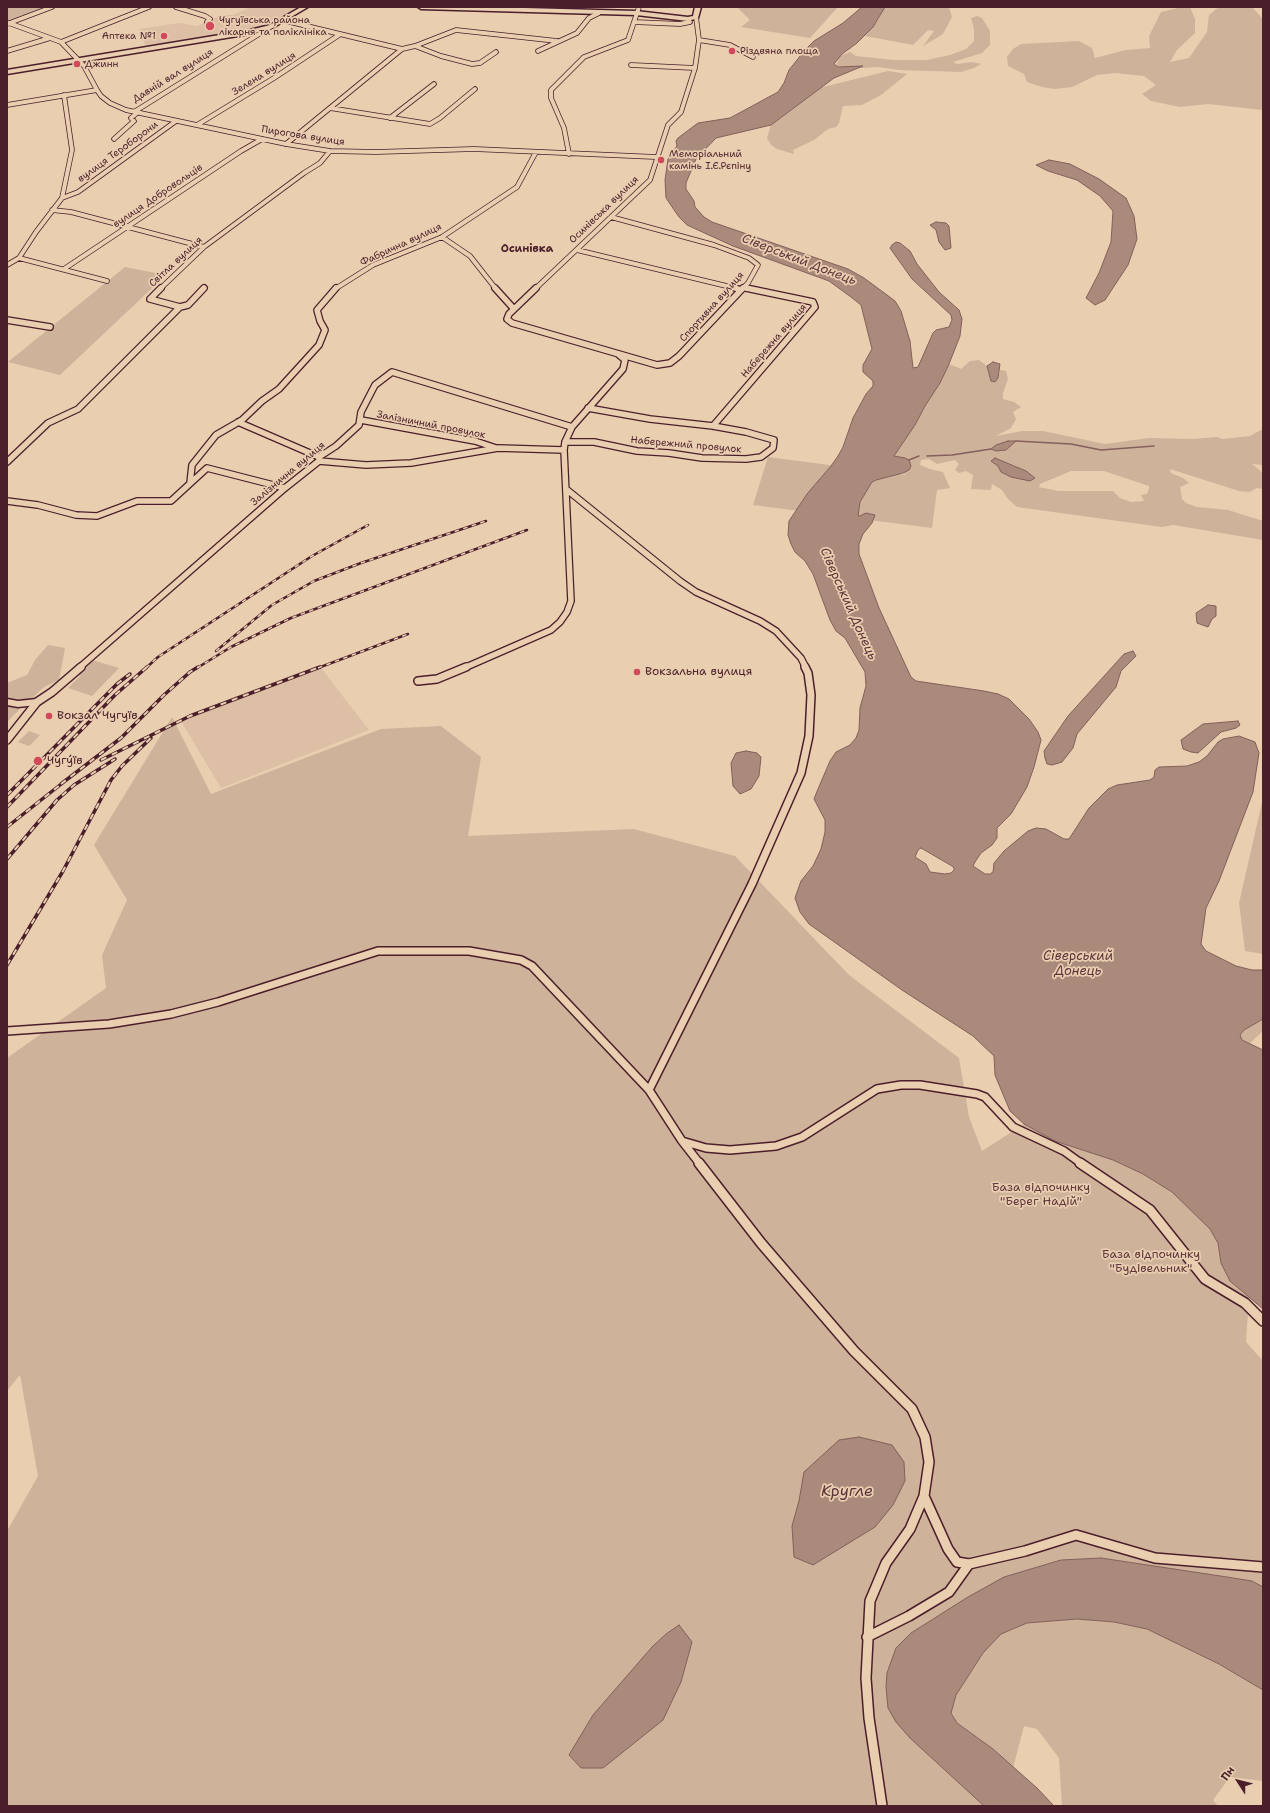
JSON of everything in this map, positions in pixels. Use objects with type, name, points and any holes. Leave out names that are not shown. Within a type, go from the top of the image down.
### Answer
[{"type":"main road","name":"Давній вал вулиця","points":[[272,26],[305,7]]},
{"type":"main road","points":[[421,7],[599,13],[638,10],[688,20],[696,17]]},
{"type":"main road","name":"Осинівська вулиця","points":[[696,17],[698,7]]},
{"type":"main road","points":[[7,72],[250,32],[272,26]]},
{"type":"street","points":[[8,24],[52,7]]},
{"type":"street","points":[[8,24],[61,42],[149,7]]},
{"type":"street","points":[[176,7],[205,16],[210,19],[207,22]]},
{"type":"street","points":[[570,154],[564,128],[551,98],[551,90],[584,57],[628,40],[630,38],[638,10]]},
{"type":"street","points":[[538,51],[556,41],[577,33],[589,18],[599,13]]},
{"type":"street","name":"Осинівська вулиця","points":[[514,309],[650,180],[654,172],[656,157],[668,125],[681,112],[695,68],[699,40],[696,17]]},
{"type":"street","points":[[282,20],[402,49],[415,46],[456,30],[556,41]]},
{"type":"street","points":[[634,22],[680,24],[688,20],[698,27]]},
{"type":"street","name":"Давній вал вулиця","points":[[136,113],[272,26]]},
{"type":"street","name":"Зелена вулиця","points":[[197,125],[274,78],[339,35]]},
{"type":"street","points":[[7,51],[50,38]]},
{"type":"street","points":[[699,40],[730,45],[753,57]]},
{"type":"street","name":"Пирогова вулиця","points":[[61,42],[80,60],[101,96],[110,103],[136,113],[286,144],[330,151],[376,152],[450,149],[656,157]]},
{"type":"street","points":[[415,46],[447,58],[472,64],[480,63],[496,52]]},
{"type":"street","points":[[286,144],[402,49]]},
{"type":"street","points":[[631,65],[695,68]]},
{"type":"street","points":[[390,118],[434,84]]},
{"type":"street","points":[[330,108],[424,124],[433,123],[475,89]]},
{"type":"street","points":[[7,105],[98,90]]},
{"type":"street","points":[[62,198],[72,150],[64,95]]},
{"type":"street","points":[[114,139],[134,121],[131,118],[136,113]]},
{"type":"street","name":"вулиця Тероборони","points":[[7,265],[19,258],[36,232],[62,198],[78,192],[176,121]]},
{"type":"street","name":"вулиця Добровольців","points":[[64,269],[241,151],[262,139]]},
{"type":"street","name":"Світла вулиця","points":[[180,307],[150,299],[204,247],[304,173],[320,163],[330,151]]},
{"type":"street","name":"Фабрична вулиця","points":[[190,483],[192,465],[216,435],[238,422],[262,401],[279,389],[319,344],[325,330],[320,321],[317,310],[336,288],[373,265],[442,237],[517,186],[536,152]]},
{"type":"street","points":[[52,210],[71,212],[204,247]]},
{"type":"street","name":"Спортивна вулиця","points":[[514,309],[509,314],[507,320],[512,323],[619,355],[663,365],[674,360],[742,289],[758,265],[748,258],[714,245],[611,217]]},
{"type":"street","points":[[442,237],[470,256],[486,275],[498,293],[514,309]]},
{"type":"street","name":"Набережна вулиця","points":[[577,250],[742,289],[813,302],[814,307],[713,426]]},
{"type":"street","points":[[19,258],[108,281]]},
{"type":"street","points":[[7,462],[48,423],[78,409],[180,307],[188,305],[204,288]]},
{"type":"street","points":[[7,320],[50,327]]},
{"type":"street","points":[[619,355],[625,360],[626,364]]},
{"type":"street","points":[[418,681],[437,679],[551,630],[560,622],[567,612],[571,601],[564,442],[572,427],[626,364],[641,361]]},
{"type":"street","name":"Залізнична вулиця","points":[[8,739],[37,702],[52,692],[359,425],[361,420],[361,412],[375,385],[387,375],[394,372],[572,427]]},
{"type":"street","name":"Набережний провулок","points":[[564,442],[594,442],[637,451],[719,459],[755,459],[767,454],[773,448],[774,440],[765,437],[713,426],[650,419],[588,408]]},
{"type":"street","name":"Залізничний провулок","points":[[361,420],[474,441],[498,448]]},
{"type":"street","name":"Залізничний провулок","points":[[238,422],[319,459],[366,465],[410,463],[498,448],[564,450]]},
{"type":"street","points":[[7,501],[38,505],[76,515],[97,516],[137,501],[171,501],[207,468],[285,488]]},
{"type":"street","points":[[566,489],[685,585],[696,592],[760,621],[780,636],[801,658],[808,673],[811,695],[809,736],[801,772],[752,884],[649,1090]]},
{"type":"street","points":[[7,702],[18,704],[37,702]]},
{"type":"street","points":[[7,1031],[109,1024],[172,1014],[218,1002],[378,951],[469,951],[521,960],[532,966],[649,1090],[682,1141],[802,1291],[854,1351],[912,1409],[925,1437],[929,1462],[924,1496],[910,1529],[886,1563],[870,1601],[866,1678],[869,1718],[882,1806]]},
{"type":"street","points":[[682,1141],[706,1148],[730,1150],[776,1146],[802,1137],[856,1100],[878,1089],[901,1085],[920,1085],[976,1094],[985,1097],[1013,1127],[1064,1151],[1105,1181],[1150,1210],[1206,1279],[1245,1303],[1263,1322]]},
{"type":"street","points":[[924,1496],[948,1549],[957,1562],[969,1564],[1025,1552],[1076,1535],[1155,1558],[1263,1567]]},
{"type":"street","points":[[867,1637],[910,1616],[949,1592],[969,1564]]},
{"type":"shaded area","name":"Чугуївська района лікарня та поліклініка","points":[[250,7],[300,7],[261,27],[146,47],[139,29],[179,23],[197,26],[222,15],[233,15]]},
{"type":"shaded area","points":[[321,668],[369,730],[221,788],[181,721]]},
{"type":"green space","points":[[7,7],[47,7],[7,22]]},
{"type":"green space","points":[[737,7],[838,7],[810,38],[741,27],[750,20]]},
{"type":"green space","points":[[885,7],[949,7],[952,17],[943,34],[923,46],[934,31],[928,30],[913,45],[865,36],[878,20]]},
{"type":"green space","points":[[1182,7],[1190,7],[1195,19],[1195,33],[1177,50],[1170,62],[1189,58],[1207,32],[1209,15],[1219,7],[1252,7],[1263,19],[1263,110],[1208,104],[1180,107],[1151,101],[1142,94],[1156,85],[1144,76],[1115,73],[1097,75],[1072,87],[1054,89],[1042,87],[1027,82],[1024,74],[1008,66],[1007,57],[1013,49],[1021,44],[1079,41],[1092,48],[1095,58],[1126,50],[1150,48],[1149,36],[1161,12]]},
{"type":"green space","points":[[977,16],[982,18],[990,31],[990,45],[982,53],[953,62],[957,64],[972,62],[981,64],[974,68],[961,72],[836,66],[840,56],[850,52],[856,56],[894,60],[927,60],[950,55],[966,49],[974,41],[974,29],[971,18]]},
{"type":"green space","points":[[888,71],[907,74],[881,95],[862,105],[843,106],[839,123],[836,127],[828,129],[814,140],[793,150],[794,154],[777,149],[771,145],[767,138],[771,125],[819,88]]},
{"type":"green space","points":[[125,267],[166,275],[60,375],[8,362]]},
{"type":"green space","points":[[979,360],[987,366],[991,381],[998,378],[1000,370],[1006,371],[1008,379],[1003,393],[1003,399],[1014,402],[1021,407],[1013,412],[1016,419],[1011,428],[996,436],[1022,431],[1043,431],[1105,444],[1149,438],[1192,439],[1217,437],[1222,439],[1250,436],[1263,429],[1263,465],[1252,464],[1263,473],[1263,489],[1257,488],[1250,492],[1239,491],[1170,469],[1171,473],[1183,478],[1189,483],[1180,487],[1182,499],[1186,503],[1197,507],[1228,510],[1263,521],[1263,540],[1173,525],[1162,527],[1017,507],[1008,499],[1002,490],[992,484],[991,490],[971,489],[973,475],[966,471],[959,473],[955,470],[959,464],[955,460],[937,464],[929,459],[921,460],[920,465],[943,472],[950,488],[937,490],[932,528],[753,505],[768,457],[906,475],[903,473],[909,470],[900,457],[894,456],[915,425],[940,383],[949,364],[961,369],[970,361]],"holes":[[[1007,463],[1026,471],[1035,478],[1001,472],[998,466]],[[1071,471],[1104,471],[1149,486],[1149,488],[1147,494],[1141,495],[1144,501],[1131,502],[1120,498],[1113,491],[1058,491],[1039,487],[1040,484]]]},
{"type":"green space","points":[[48,645],[65,648],[59,680],[44,687],[30,700],[14,703],[13,706],[20,709],[7,722],[7,683],[27,675],[35,660]]},
{"type":"green space","points":[[92,660],[119,668],[92,696],[68,688],[80,676],[78,674]]},
{"type":"green space","points":[[172,717],[211,794],[381,729],[441,726],[481,757],[468,836],[634,829],[735,856],[849,975],[959,1058],[969,1117],[982,1151],[1024,1124],[1055,1141],[1113,1160],[1143,1174],[1172,1192],[1210,1229],[1218,1243],[1221,1263],[1230,1280],[1249,1296],[1246,1342],[1263,1361],[1263,1587],[1252,1581],[1101,1558],[1061,1560],[1033,1568],[911,1633],[978,1799],[984,1806],[7,1806],[7,1531],[38,1476],[20,1375],[7,1391],[7,1058],[106,988],[102,955],[127,900],[94,845]]},
{"type":"green space","points":[[29,731],[40,735],[29,746],[18,742]]},
{"type":"green space","points":[[1263,798],[1263,954],[1245,951],[1239,903]]},
{"type":"green space","points":[[1263,1019],[1263,1031],[1249,1044],[1242,1040],[1240,1035],[1244,1030]]},
{"type":"green space","points":[[1077,1619],[1114,1622],[1147,1629],[1219,1664],[1263,1690],[1263,1781],[1230,1777],[1213,1800],[1218,1806],[1062,1806],[1059,1758],[1037,1729],[1024,1726],[1013,1768],[993,1749],[957,1723],[951,1713],[956,1695],[983,1653],[1001,1634],[1027,1623]]},
{"type":"water","name":"Сіверський Донець","points":[[862,7],[885,7],[873,27],[857,43],[842,54],[834,64],[838,67],[863,66],[834,78],[771,125],[716,138],[696,159],[686,183],[686,189],[694,201],[695,207],[704,217],[712,222],[848,269],[864,278],[895,301],[901,311],[910,341],[913,368],[918,367],[933,333],[936,330],[949,327],[952,320],[951,315],[912,279],[890,248],[892,245],[896,242],[900,243],[910,251],[917,264],[939,292],[959,310],[962,319],[960,336],[949,364],[940,383],[915,425],[894,456],[909,460],[911,466],[909,470],[903,473],[872,482],[860,502],[858,516],[866,513],[875,515],[872,523],[863,534],[859,544],[859,554],[879,608],[911,677],[916,681],[984,691],[998,694],[1009,699],[1029,719],[1038,732],[1041,740],[1027,787],[1011,814],[997,828],[997,838],[992,845],[981,853],[973,866],[985,874],[990,874],[993,872],[994,863],[1004,851],[1028,831],[1036,828],[1046,829],[1064,839],[1069,839],[1089,808],[1108,789],[1117,785],[1150,780],[1154,777],[1155,770],[1159,767],[1187,766],[1199,762],[1207,756],[1218,742],[1223,739],[1239,736],[1255,742],[1259,753],[1253,792],[1219,881],[1206,908],[1201,944],[1206,951],[1236,966],[1252,970],[1263,970],[1263,1019],[1244,1030],[1240,1035],[1242,1040],[1263,1050],[1263,1309],[1230,1281],[1221,1263],[1218,1243],[1210,1229],[1172,1192],[1143,1174],[1113,1160],[1055,1141],[1024,1124],[1010,1111],[995,1075],[994,1056],[973,1036],[902,990],[809,924],[800,912],[795,898],[801,881],[813,866],[821,849],[825,832],[825,820],[814,799],[830,761],[836,752],[850,745],[856,738],[859,730],[860,708],[866,686],[865,672],[845,638],[836,631],[830,620],[813,574],[805,561],[795,552],[791,544],[788,535],[789,521],[807,494],[838,456],[843,447],[853,418],[866,394],[873,386],[873,381],[863,372],[863,365],[872,349],[861,305],[829,281],[733,246],[687,225],[679,217],[666,198],[665,180],[668,159],[677,146],[676,141],[678,138],[698,123],[730,118],[778,92],[784,83],[789,70],[805,50],[814,41],[843,23]],"holes":[[[921,848],[952,866],[954,870],[951,873],[945,874],[930,872],[926,864],[915,857],[918,850]]]},
{"type":"water","points":[[1049,160],[1070,164],[1099,179],[1126,198],[1134,216],[1137,239],[1128,265],[1105,300],[1095,305],[1086,298],[1099,273],[1111,242],[1113,211],[1100,196],[1077,180],[1048,171],[1036,165]]},
{"type":"water","points":[[936,222],[946,223],[949,226],[951,248],[945,250],[939,242],[936,230],[930,225]]},
{"type":"water","points":[[993,362],[1000,364],[998,378],[995,382],[991,381],[987,366]]},
{"type":"water","points":[[1008,441],[1016,441],[1006,450],[996,451],[991,449],[996,445]]},
{"type":"water","points":[[995,458],[1026,471],[1035,478],[1030,481],[1011,477],[1001,472],[998,466],[991,461]]},
{"type":"water","points":[[1208,605],[1216,606],[1216,616],[1212,619],[1208,627],[1197,623],[1196,613]]},
{"type":"water","points":[[1133,651],[1136,656],[1121,671],[1116,687],[1077,734],[1073,748],[1062,762],[1052,765],[1047,764],[1044,751],[1068,716],[1124,654]]},
{"type":"water","points":[[1238,721],[1240,725],[1236,728],[1221,732],[1198,753],[1183,749],[1181,740],[1203,724]]},
{"type":"water","points":[[746,751],[757,753],[761,757],[759,776],[751,789],[740,794],[733,786],[731,763],[736,753]]},
{"type":"water","name":"Кругле","points":[[859,1437],[892,1445],[904,1462],[905,1481],[893,1505],[875,1527],[813,1565],[794,1557],[792,1526],[799,1501],[804,1472],[839,1440]]},
{"type":"water","points":[[1101,1558],[1252,1581],[1263,1587],[1263,1690],[1219,1664],[1147,1629],[1114,1622],[1077,1619],[1027,1623],[1001,1634],[983,1653],[956,1695],[951,1713],[957,1723],[993,1749],[1037,1788],[1054,1806],[984,1806],[910,1738],[896,1722],[888,1708],[886,1687],[887,1673],[896,1648],[911,1633],[968,1597],[1004,1577],[1061,1560]]},
{"type":"water","points":[[679,1625],[692,1642],[681,1682],[663,1720],[603,1768],[581,1768],[569,1755],[593,1715],[652,1647],[666,1634]]},
{"type":"waterway","points":[[1016,441],[1071,444],[1101,450],[1154,446]]},
{"type":"waterway","points":[[927,456],[952,455],[991,449]]},
{"type":"waterway","points":[[909,460],[919,456]]},
{"type":"railway","points":[[216,651],[272,605],[314,581],[361,563],[486,521]]},
{"type":"railway","points":[[146,668],[158,657],[312,556],[368,525]]},
{"type":"railway","points":[[197,668],[231,647],[291,618],[527,530]]},
{"type":"railway","points":[[318,668],[408,634]]},
{"type":"railway","points":[[7,807],[115,695],[147,667]]},
{"type":"railway","points":[[61,784],[121,738],[164,695],[190,672],[198,667]]},
{"type":"railway","points":[[101,760],[190,716],[320,667]]},
{"type":"railway","points":[[7,795],[117,684],[130,674]]},
{"type":"railway","points":[[7,965],[63,871],[111,780],[122,766],[151,738]]},
{"type":"railway","points":[[7,859],[57,800],[74,785],[115,759]]},
{"type":"railway","points":[[7,827],[65,781]]},
{"type":"place","name":"Чугуївська района лікарня та поліклініка","points":[[210,26]]},
{"type":"place","name":"Аптека №1","points":[[164,36]]},
{"type":"place","name":"Різдвяна площа","points":[[732,51]]},
{"type":"place","name":"Джинн","points":[[77,64]]},
{"type":"place","name":"Меморіальний камінь І.Є.Рєпіну","points":[[661,160]]},
{"type":"place","name":"Вокзальна вулиця","points":[[637,672]]},
{"type":"place","name":"Вокзал Чугуїв","points":[[49,716]]},
{"type":"place","name":"Чугу́їв","points":[[38,761]]},
{"type":"district","name":"Осинівка","points":[[527,249]]},
{"type":"park label","name":"База відпочинку \"Берег Надій\"","points":[[1041,1195]]},
{"type":"park label","name":"База відпочинку \"Будівельник\"","points":[[1151,1262]]}]
